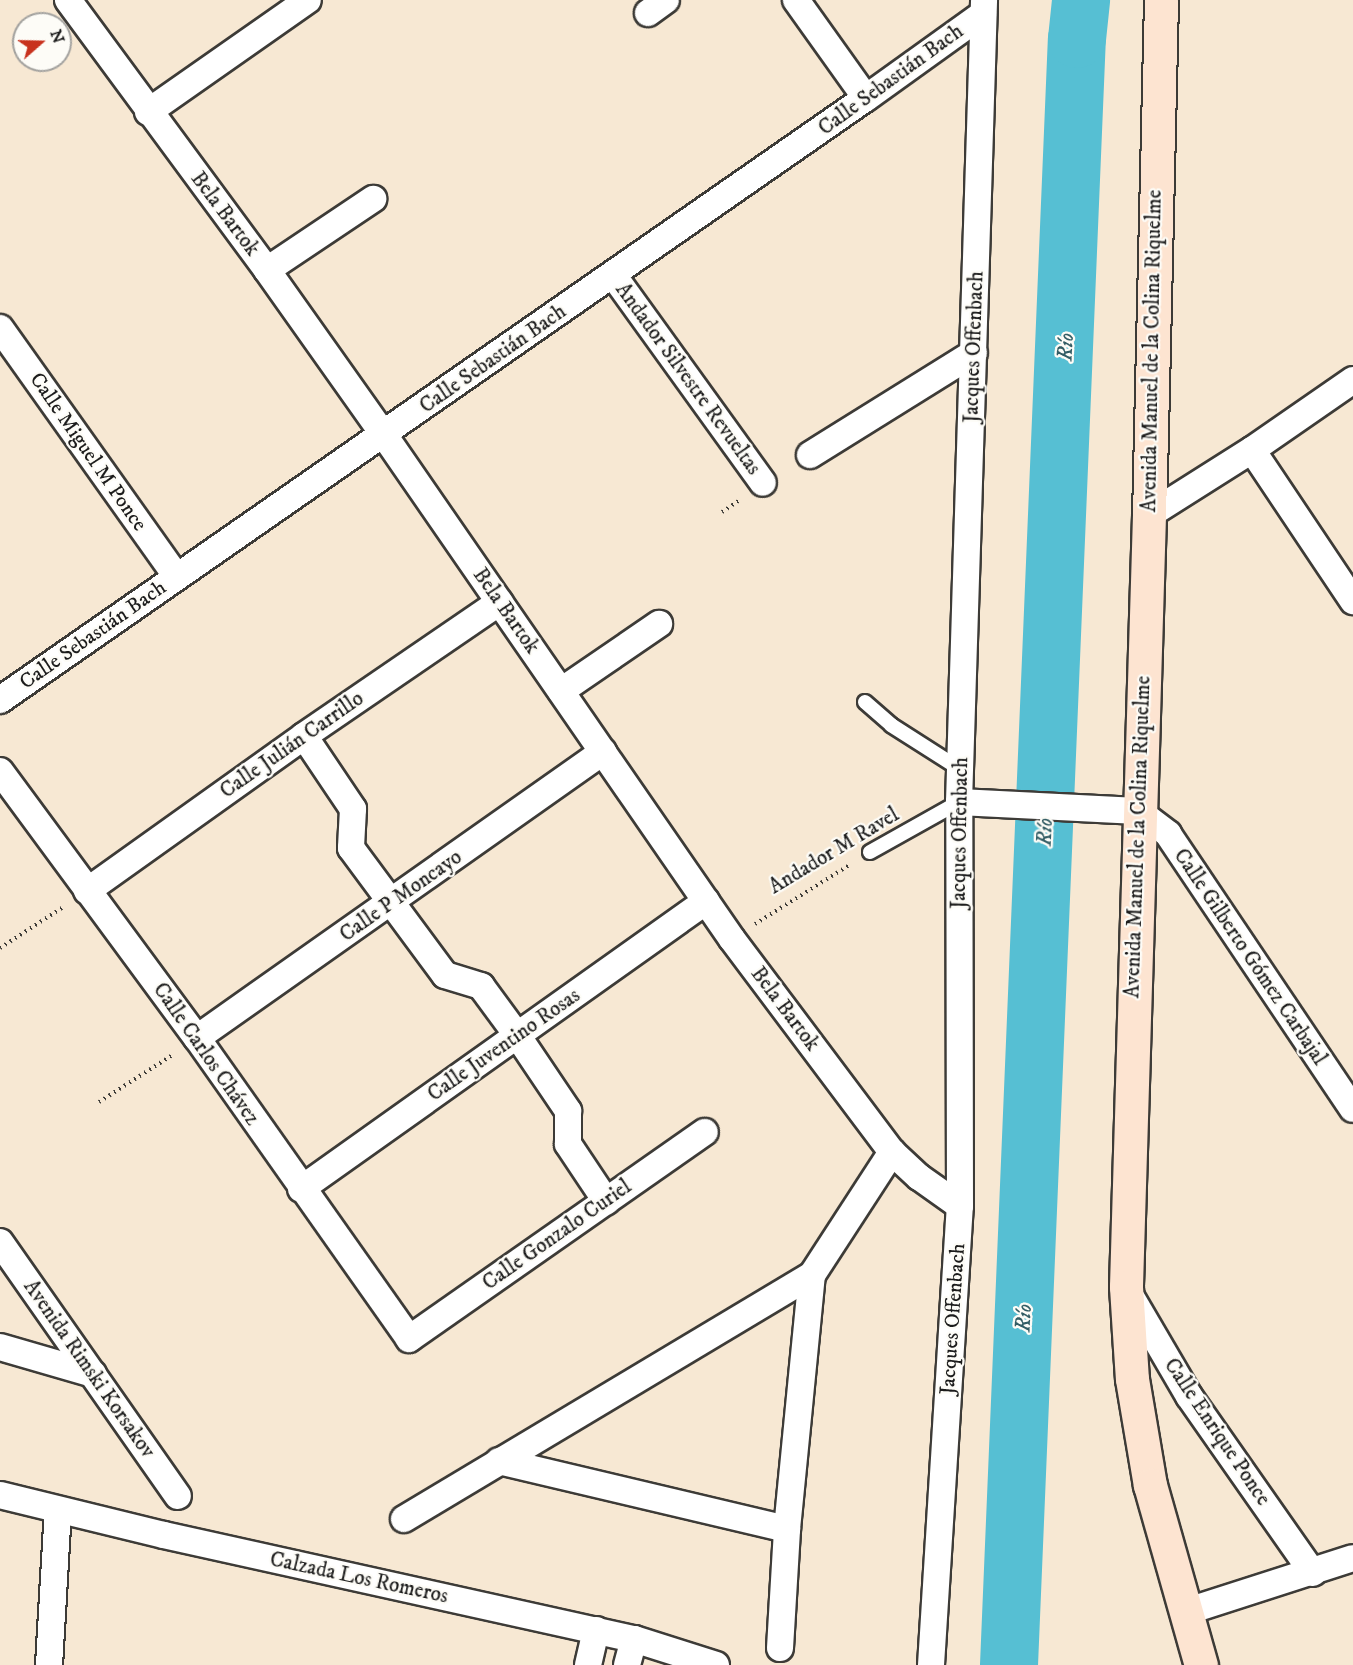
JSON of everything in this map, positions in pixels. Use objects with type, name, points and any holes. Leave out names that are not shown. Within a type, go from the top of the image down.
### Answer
[{"type":"street","name":"Bela Bartok","points":[[68,0],[148,112],[267,270],[384,435],[732,939],[892,1152],[919,1177],[960,1206]]},
{"type":"street","points":[[148,112],[308,0]]},
{"type":"street","points":[[796,0],[866,98]]},
{"type":"street","name":"Avenida Manuel de la Colina Riquelme","points":[[1161,0],[1149,515],[1124,811],[1126,1287],[1132,1379],[1150,1485],[1201,1665]]},
{"type":"street","name":"Calle Sebastián Bach","points":[[0,700],[866,98],[984,7]]},
{"type":"street","name":"Jacques Offenbach","points":[[931,1665],[960,1206],[959,802],[984,7]]},
{"type":"street","points":[[267,270],[373,199]]},
{"type":"street","name":"Andador Silvestre Revueltas","points":[[613,275],[763,483]]},
{"type":"street","name":"Calle Miguel M Ponce","points":[[0,328],[177,577]]},
{"type":"street","points":[[810,456],[974,353]]},
{"type":"street","points":[[1149,515],[1252,450],[1353,380]]},
{"type":"street","points":[[1252,450],[1353,601]]},
{"type":"street","name":"Calle Julián Carrillo","points":[[87,891],[304,736],[500,602]]},
{"type":"street","points":[[561,691],[659,624]]},
{"type":"street","points":[[304,736],[353,809],[351,848],[445,975],[482,986],[568,1111],[568,1144],[606,1201]]},
{"type":"street","name":"Calle P Moncayo","points":[[197,1038],[391,904],[603,752]]},
{"type":"street","name":"Calle Carlos Chávez","points":[[0,771],[197,1038],[301,1189],[409,1339]]},
{"type":"street","points":[[959,802],[1124,811]]},
{"type":"street","name":"Calle Gilberto Gómez Carbajal","points":[[1124,811],[1168,834],[1353,1109]]},
{"type":"street","name":"Calle Juventino Rosas","points":[[301,1189],[706,901]]},
{"type":"street","name":"Calle Gonzalo Curiel","points":[[409,1339],[705,1132]]},
{"type":"street","points":[[404,1519],[812,1275],[892,1152]]},
{"type":"street","name":"Avenida Rimski Korsakov","points":[[0,1242],[178,1496]]},
{"type":"street","points":[[780,1648],[787,1528],[812,1275]]},
{"type":"street","name":"Calle Enrique Ponce","points":[[1126,1287],[1189,1396],[1313,1573]]},
{"type":"street","points":[[0,1347],[93,1374]]},
{"type":"street","points":[[499,1461],[787,1528]]},
{"type":"street","name":"Calzada Los Romeros","points":[[0,1495],[634,1639],[716,1665]]},
{"type":"street","points":[[49,1665],[58,1510]]},
{"type":"street","points":[[1185,1612],[1313,1573],[1353,1558]]},
{"type":"street","points":[[588,1665],[596,1630]]},
{"type":"street","points":[[627,1665],[634,1639]]},
{"type":"lane","points":[[865,702],[891,726],[960,769]]},
{"type":"lane","name":"Andador M Ravel","points":[[870,852],[959,802]]},
{"type":"path","name":"Andador M Ravel","points":[[732,939],[870,852]]},
{"type":"path","points":[[0,948],[87,891]]},
{"type":"path","points":[[99,1102],[197,1038]]},
{"type":"waterway","name":"Río","points":[[1009,1665],[1077,39],[1081,0]]}]
